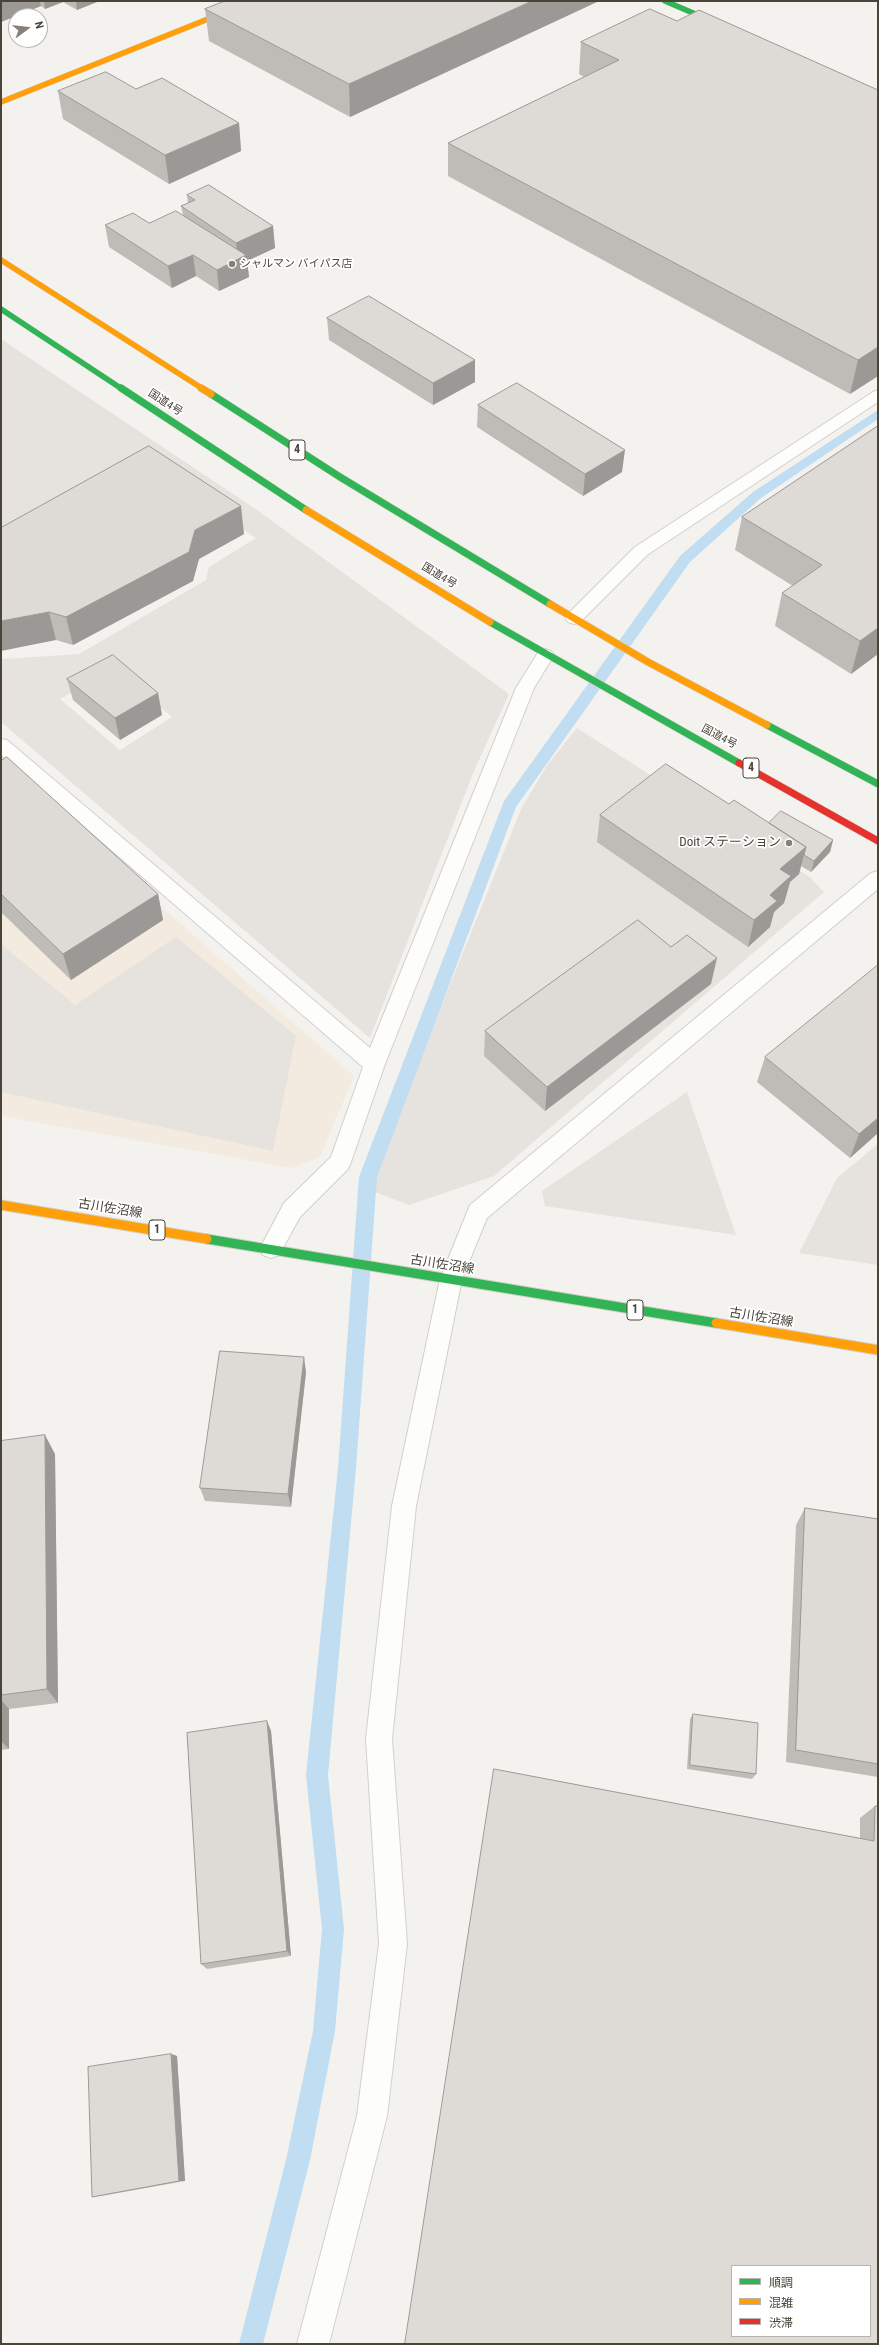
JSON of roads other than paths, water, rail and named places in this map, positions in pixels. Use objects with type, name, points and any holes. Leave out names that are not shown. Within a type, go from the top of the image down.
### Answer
[{"type":"main road","points":[[1,102],[253,1]]},
{"type":"main road","points":[[665,1],[729,29]]},
{"type":"main road","name":"4","points":[[1,260],[340,477],[597,633],[648,662],[878,784]]},
{"type":"main road","name":"国道4号","points":[[1,309],[300,506],[545,655],[878,841]]},
{"type":"main road","name":"古川佐沼線","points":[[1,1204],[271,1248],[312,1257],[878,1350]]},
{"type":"street","points":[[574,618],[641,551],[878,394]]},
{"type":"street","points":[[271,1248],[292,1210],[340,1162],[374,1064],[525,688],[545,655]]},
{"type":"street","points":[[1,745],[374,1064]]},
{"type":"street","points":[[313,2344],[372,2116],[393,1944],[379,1739],[404,1506],[451,1279],[478,1212],[878,878]]},
{"type":"waterway","points":[[251,2344],[298,2160],[324,2031],[333,1929],[317,1775],[347,1468],[368,1177],[509,805],[685,559],[757,495],[878,414]]},
{"type":"place","name":"シャルマン バイパス店","points":[[232,264]]},
{"type":"place","name":"Doit ステーション","points":[[789,843]]}]
